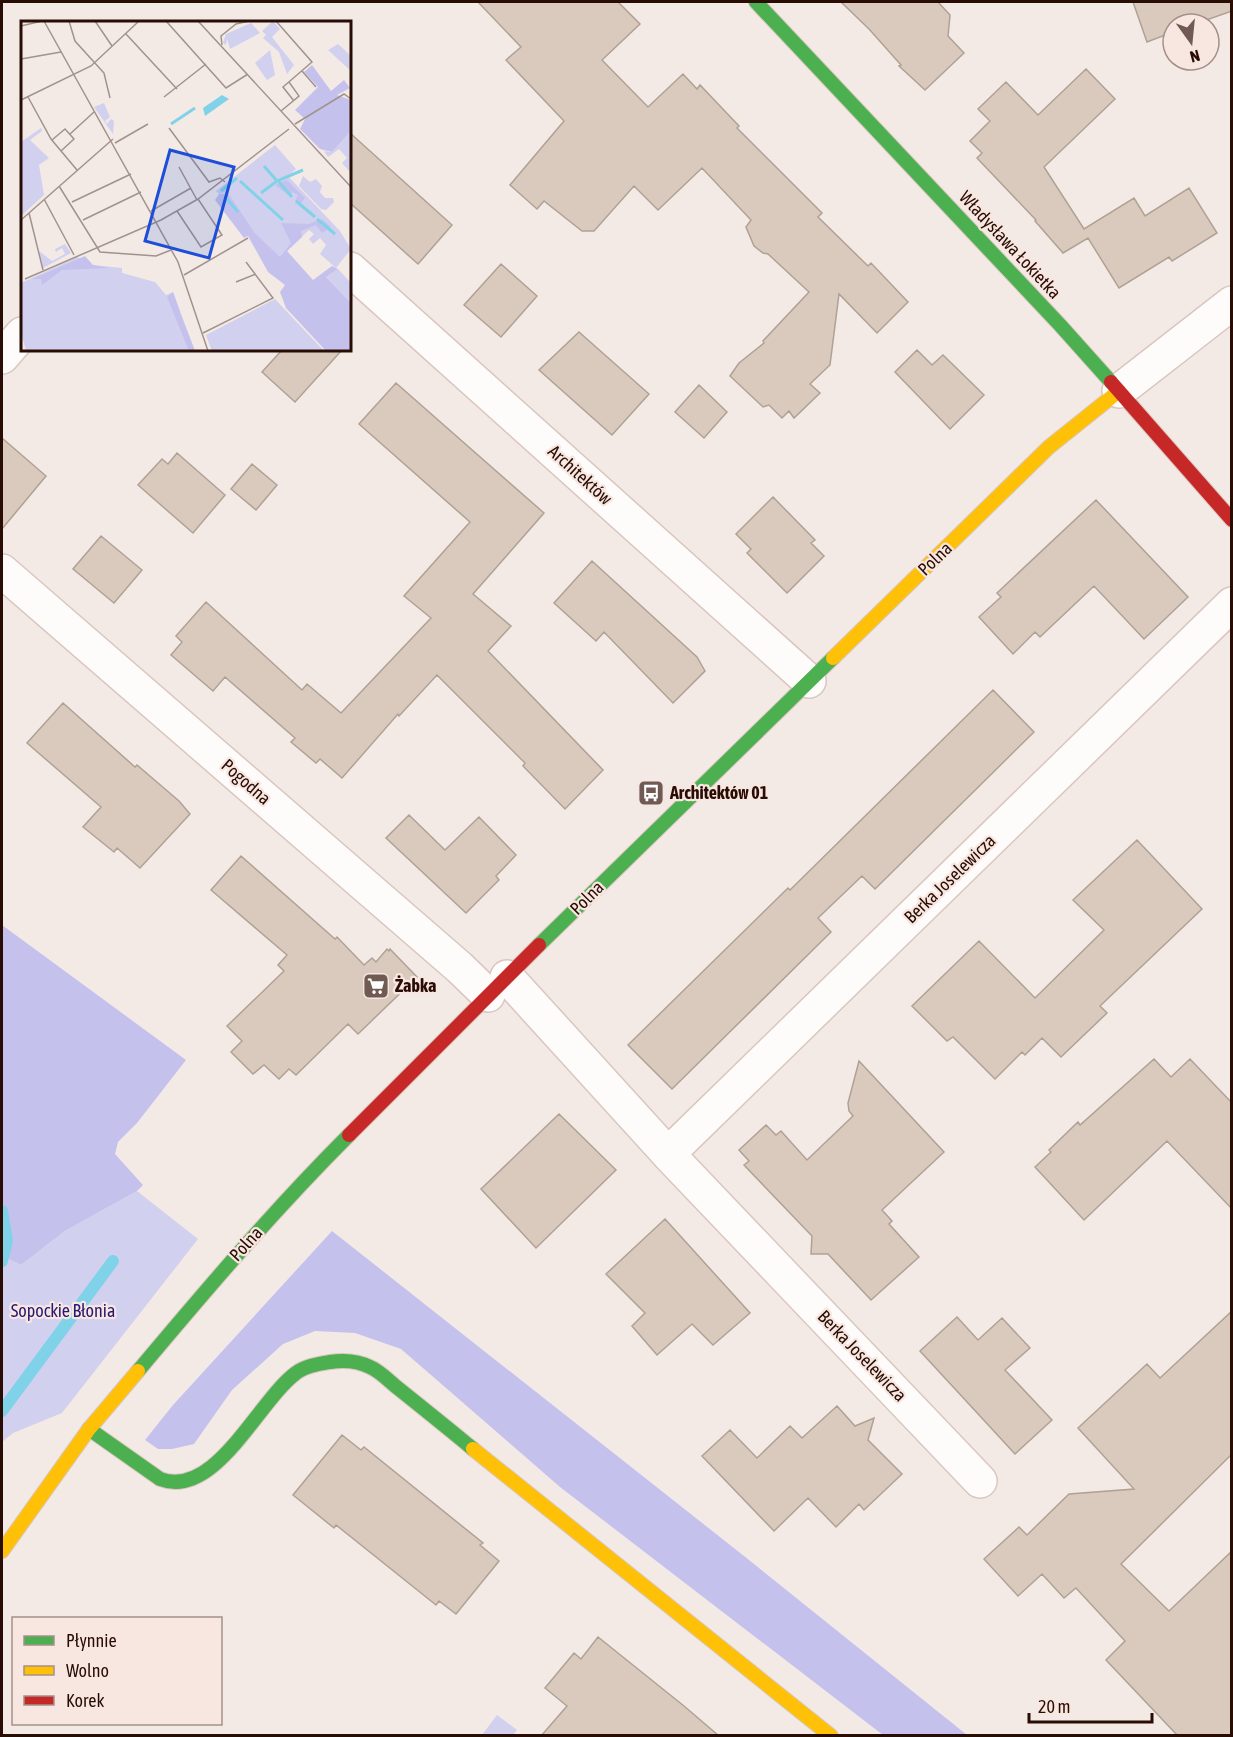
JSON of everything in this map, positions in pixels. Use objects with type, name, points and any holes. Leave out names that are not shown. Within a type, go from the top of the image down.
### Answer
[{"type":"street","name":"Władysława Łokietka","points":[[756,2],[1060,325],[1232,520]]},
{"type":"street","name":"Architektów","points":[[351,270],[809,681]]},
{"type":"street","name":"Polna","points":[[2,1551],[89,1429],[228,1264],[291,1195],[497,986],[1049,447],[1232,303]]},
{"type":"street","points":[[2,357],[21,335]]},
{"type":"street","name":"Pogodna","points":[[2,571],[441,952],[497,986]]},
{"type":"street","name":"Berka Joselewicza","points":[[668,1154],[1232,604]]},
{"type":"street","name":"Berka Joselewicza","points":[[497,986],[668,1154],[980,1480]]},
{"type":"street","points":[[89,1429],[154,1477],[173,1483],[193,1481],[210,1469],[274,1394],[295,1374],[314,1365],[342,1360],[371,1367],[831,1736]]},
{"type":"green space","name":"Sopockie Błonia","points":[[137,1191],[198,1239],[62,1413],[13,1433],[2,1442],[2,1256],[21,1265],[65,1231]]},
{"type":"green space","points":[[497,1715],[517,1730],[513,1735],[482,1735]]},
{"type":"shaded area","points":[[2,925],[186,1060],[137,1123],[118,1142],[115,1154],[143,1185],[137,1191],[65,1231],[21,1265],[2,1256]]},
{"type":"shaded area","points":[[332,1231],[967,1735],[883,1735],[560,1487],[401,1349],[355,1333],[315,1331],[283,1344],[232,1390],[194,1444],[172,1449],[158,1449],[145,1440],[173,1405]]},
{"type":"building","points":[[478,2],[618,2],[640,24],[602,60],[648,107],[683,74],[697,89],[700,85],[739,126],[737,128],[822,213],[818,217],[868,266],[871,263],[908,302],[877,333],[839,294],[830,365],[810,384],[820,393],[794,418],[789,411],[782,418],[769,405],[763,407],[730,376],[739,363],[764,343],[763,341],[809,292],[768,254],[754,246],[746,227],[751,220],[702,168],[658,210],[634,186],[594,231],[582,231],[544,201],[537,209],[510,185],[564,121],[506,60],[521,47]]},
{"type":"building","points":[[841,2],[938,2],[950,15],[948,36],[964,53],[925,90],[899,66],[901,65],[869,29]]},
{"type":"building","points":[[1133,2],[1232,2],[1232,11],[1221,15],[1221,12],[1161,12],[1161,37],[1147,42]]},
{"type":"building","points":[[1086,69],[1115,99],[1044,167],[1084,229],[1134,198],[1145,216],[1189,188],[1217,233],[1172,261],[1169,257],[1119,288],[1088,238],[1063,253],[1036,220],[977,158],[982,153],[970,141],[990,121],[978,109],[1006,82],[1038,115]]},
{"type":"building","points":[[351,134],[452,225],[418,264],[351,204]]},
{"type":"building","points":[[501,264],[537,296],[501,337],[464,305]]},
{"type":"building","points":[[579,332],[649,394],[612,435],[539,370]]},
{"type":"building","points":[[917,350],[932,365],[943,355],[984,395],[950,429],[895,372]]},
{"type":"building","points":[[281,351],[341,351],[295,402],[262,372]]},
{"type":"building","points":[[396,383],[544,513],[473,594],[511,626],[488,651],[603,770],[565,809],[523,766],[525,763],[437,675],[399,716],[398,714],[342,778],[320,759],[316,763],[291,742],[295,738],[225,677],[213,691],[171,655],[182,642],[176,636],[206,602],[302,690],[307,684],[341,713],[431,618],[404,596],[470,522],[359,424]]},
{"type":"building","points":[[699,385],[727,412],[704,438],[675,412]]},
{"type":"building","points":[[2,438],[46,476],[2,529]]},
{"type":"building","points":[[177,453],[225,495],[193,533],[138,485],[162,459],[168,464]]},
{"type":"building","points":[[252,464],[277,485],[256,510],[231,489]]},
{"type":"building","points":[[773,497],[815,540],[811,543],[824,556],[787,593],[747,553],[751,549],[736,534]]},
{"type":"building","points":[[1096,500],[1188,597],[1144,639],[1094,586],[1040,637],[1035,632],[1013,654],[979,617],[1001,597],[997,593]]},
{"type":"building","points":[[101,536],[142,570],[114,603],[73,569]]},
{"type":"building","points":[[592,561],[697,657],[705,671],[673,703],[604,632],[596,641],[554,603]]},
{"type":"building","points":[[993,690],[1034,732],[875,889],[862,876],[818,918],[831,932],[672,1089],[628,1045],[788,888],[790,890]]},
{"type":"building","points":[[63,703],[135,767],[137,765],[179,801],[190,814],[140,868],[117,848],[114,852],[83,827],[101,807],[27,743]]},
{"type":"building","points":[[409,815],[445,850],[479,817],[516,855],[496,876],[499,880],[466,913],[386,838]]},
{"type":"building","points":[[1137,840],[1202,909],[1100,1006],[1107,1013],[1061,1057],[1042,1038],[1025,1055],[1022,1052],[995,1079],[953,1037],[947,1041],[912,1006],[979,941],[1035,998],[1104,930],[1073,900]]},
{"type":"building","points":[[241,856],[335,939],[337,937],[364,965],[372,958],[376,962],[387,949],[389,951],[390,949],[417,977],[358,1034],[348,1024],[296,1075],[289,1069],[279,1079],[264,1065],[253,1074],[231,1052],[242,1041],[227,1026],[284,971],[278,965],[287,955],[211,890]]},
{"type":"building","points":[[1154,1059],[1171,1077],[1190,1059],[1232,1103],[1232,1209],[1167,1141],[1084,1220],[1035,1167],[1078,1122],[1080,1125]]},
{"type":"building","points":[[859,1061],[944,1152],[882,1210],[892,1221],[889,1224],[919,1257],[871,1300],[828,1254],[811,1254],[812,1236],[744,1165],[749,1161],[739,1150],[766,1125],[776,1135],[781,1131],[807,1160],[853,1116],[849,1111],[848,1103]]},
{"type":"building","points":[[559,1114],[616,1170],[536,1248],[481,1189]]},
{"type":"building","points":[[665,1219],[750,1313],[713,1345],[692,1324],[657,1355],[632,1326],[645,1313],[606,1274]]},
{"type":"building","points":[[1232,1311],[1232,1454],[1121,1564],[1169,1611],[1232,1551],[1232,1736],[1178,1736],[1106,1660],[1125,1641],[1076,1588],[1064,1598],[1042,1574],[1018,1596],[984,1559],[1019,1527],[1027,1535],[1069,1494],[1134,1489],[1078,1428],[1147,1364],[1160,1378]]},
{"type":"building","points":[[957,1317],[978,1340],[1002,1318],[1030,1348],[1005,1370],[1052,1420],[1015,1454],[920,1351]]},
{"type":"building","points":[[837,1406],[855,1426],[874,1418],[868,1440],[902,1474],[864,1510],[859,1504],[836,1527],[808,1498],[774,1531],[702,1456],[730,1430],[757,1458],[790,1426],[802,1438]]},
{"type":"building","points":[[342,1435],[361,1450],[364,1447],[483,1543],[480,1545],[499,1561],[456,1614],[439,1601],[436,1605],[336,1525],[334,1528],[293,1495]]},
{"type":"building","points":[[598,1637],[719,1736],[541,1736],[567,1706],[545,1688],[574,1653],[581,1659]]},
{"type":"waterway","points":[[2,1211],[7,1241],[2,1261]]},
{"type":"waterway","points":[[2,1411],[113,1261]]},
{"type":"traffic: fast","points":[[756,2],[1111,382]]},
{"type":"traffic: fast","points":[[539,945],[833,658]]},
{"type":"traffic: fast","points":[[138,1371],[267,1221],[349,1135]]},
{"type":"traffic: fast","points":[[89,1429],[160,1479],[180,1482],[199,1475],[217,1462],[282,1386],[296,1373],[316,1365],[345,1361],[361,1363],[377,1371],[473,1449]]},
{"type":"traffic: slow","points":[[833,658],[1049,447],[1119,391]]},
{"type":"traffic: slow","points":[[2,1551],[89,1429],[138,1371]]},
{"type":"traffic: slow","points":[[473,1449],[831,1736]]},
{"type":"traffic: jam","points":[[1111,382],[1232,520]]},
{"type":"traffic: jam","points":[[349,1135],[539,945]]},
{"type":"place","name":"Architektów 01","points":[[651,793]]},
{"type":"place","name":"Żabka","points":[[376,986]]}]
